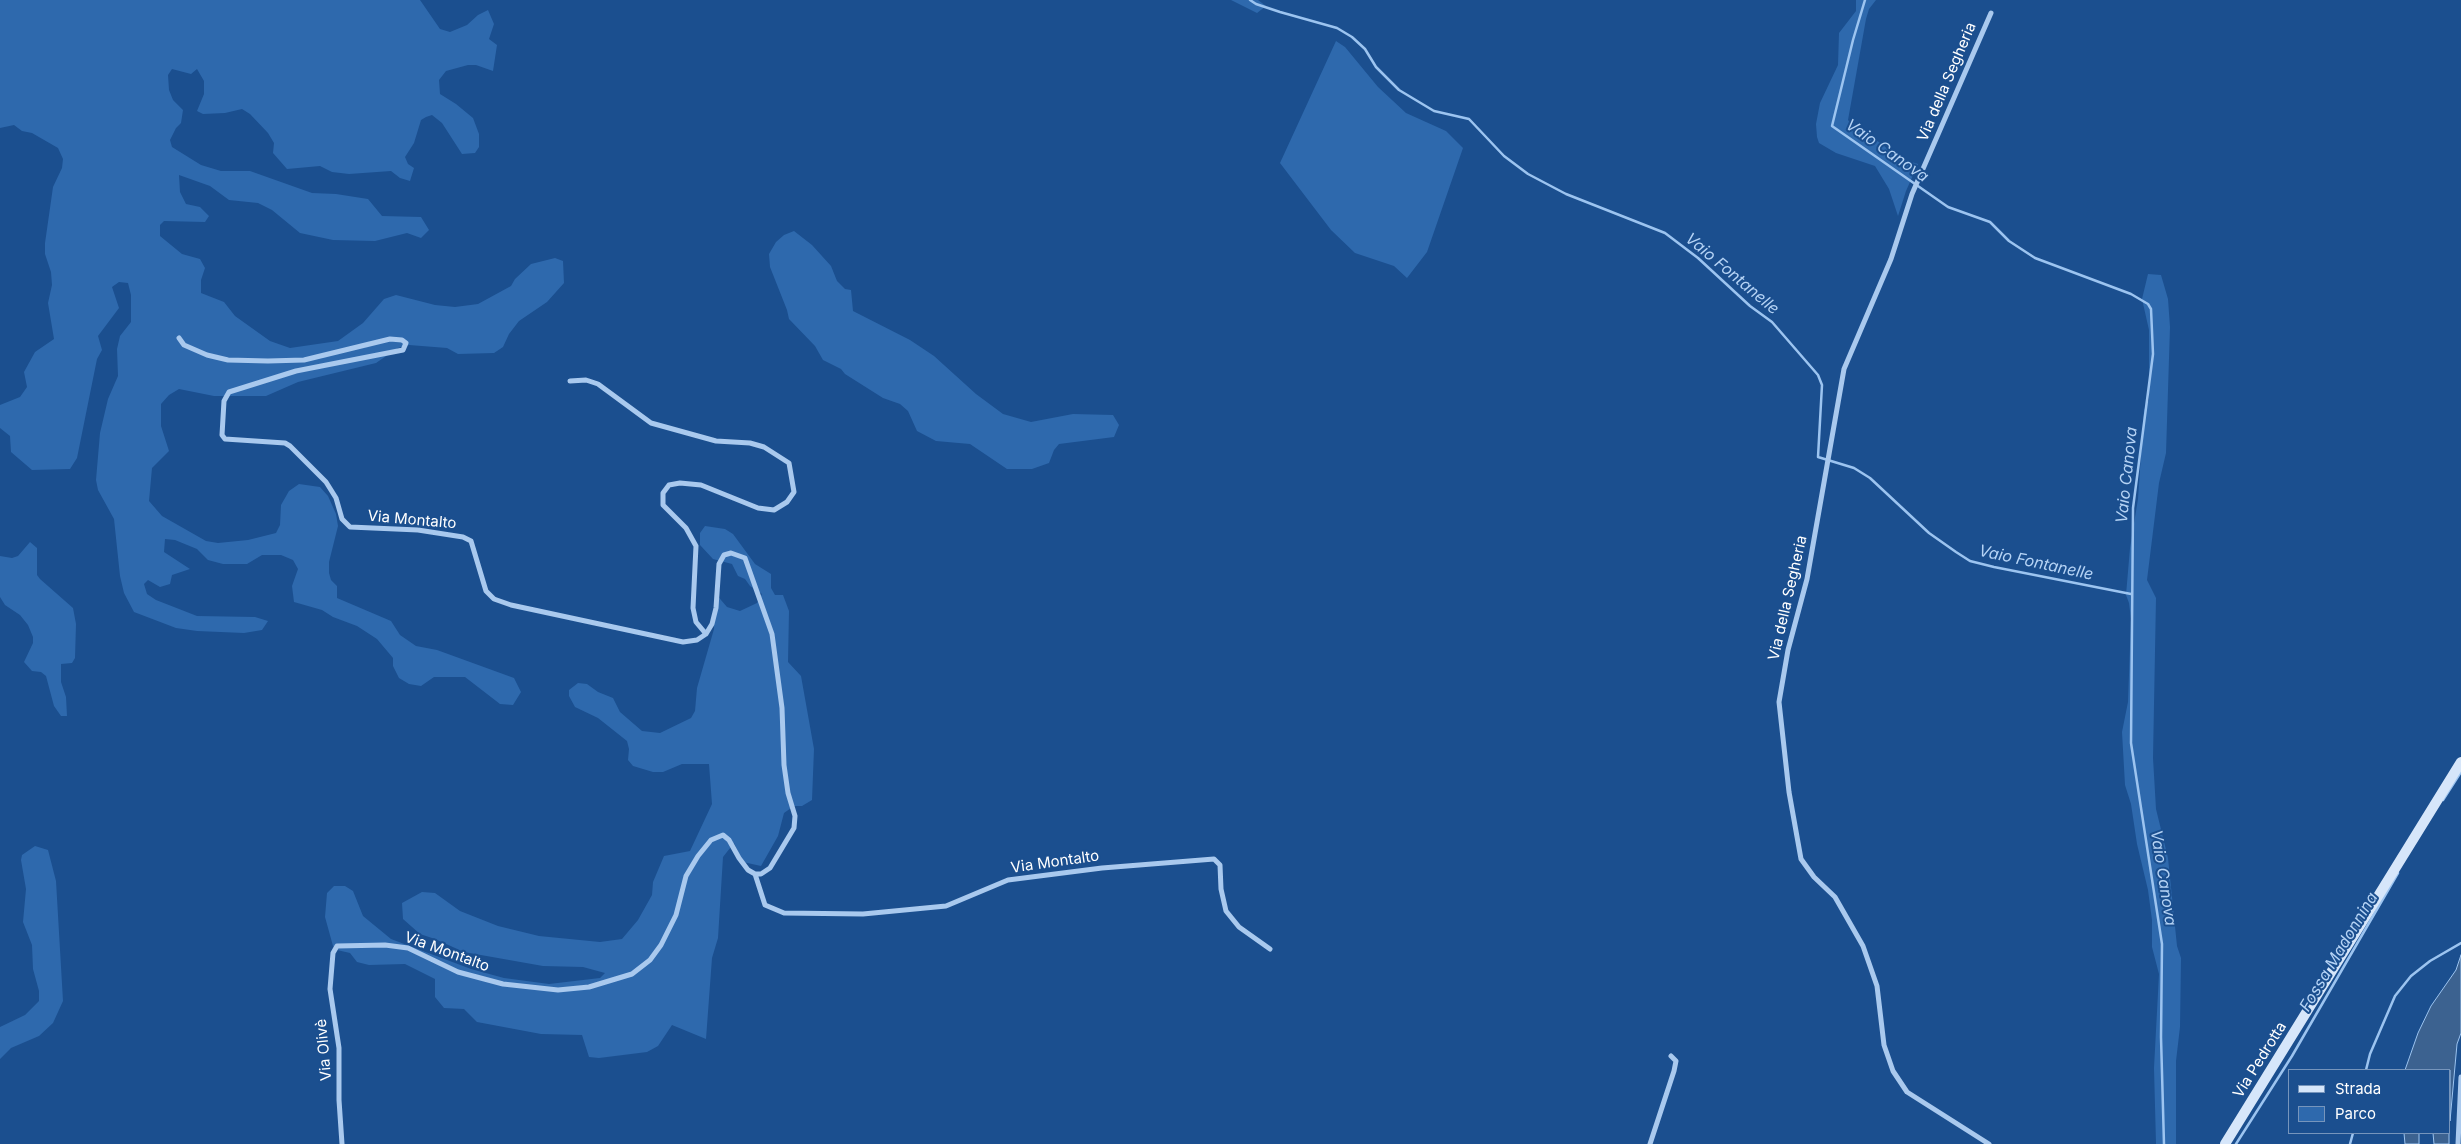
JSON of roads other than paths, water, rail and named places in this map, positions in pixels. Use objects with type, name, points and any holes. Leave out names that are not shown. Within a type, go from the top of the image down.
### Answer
[{"type":"street","name":"Via della Segheria","points":[[1989,1144],[1907,1092],[1893,1071],[1884,1045],[1877,986],[1863,946],[1835,897],[1814,877],[1801,859],[1789,792],[1779,702],[1788,650],[1807,580],[1844,369],[1891,258],[1912,194],[1990,13]]},
{"type":"street","name":"Via Montalto","points":[[179,338],[184,345],[207,355],[228,360],[268,362],[304,360],[390,339],[402,340],[406,344],[403,350],[296,371],[230,392],[224,401],[222,435],[225,439],[290,446],[326,482],[336,498],[342,519],[350,527],[418,530],[463,537],[471,541],[486,591],[494,599],[511,605],[603,626],[683,642],[697,640],[706,634]]},
{"type":"street","points":[[570,380],[586,380],[598,384],[651,423],[716,441],[750,443],[764,448],[789,463],[794,492],[787,502],[774,510],[758,508],[700,485],[670,485],[663,493],[663,505],[686,528],[696,546],[693,608],[696,622],[706,634],[712,624],[716,608],[719,564],[724,555],[731,553],[745,558],[772,634],[782,708],[784,765],[794,816],[794,828],[770,868],[762,874],[755,874]]},
{"type":"street","name":"Via Pedrotta","points":[[2225,1144],[2461,762]]},
{"type":"street","name":"Via Montalto","points":[[332,953],[337,946],[385,945],[408,948],[458,972],[503,984],[558,990],[589,987],[632,974],[650,960],[662,945],[676,915],[686,876],[698,856],[711,840],[723,835],[729,840],[748,870],[755,874],[765,905],[784,913],[863,914],[946,906],[1008,880],[1102,868],[1214,859],[1220,865],[1221,889],[1226,910],[1239,927],[1270,949]]},
{"type":"street","name":"Via Olivè","points":[[332,953],[330,989],[339,1048],[339,1100],[342,1144]]},
{"type":"street","points":[[1650,1144],[1674,1071],[1676,1061],[1671,1056]]},
{"type":"street","points":[[2458,1144],[2461,1078]]},
{"type":"waterway","name":"Vaio Fontanelle","points":[[1250,0],[1280,12],[1337,28],[1352,37],[1365,49],[1376,67],[1399,90],[1434,111],[1469,119],[1504,156],[1528,174],[1566,194],[1665,233],[1698,258],[1750,306],[1772,322],[1818,375],[1822,385],[1818,457],[1854,468],[1870,478],[1929,533],[1956,552],[1970,561],[1994,567],[2131,594]]},
{"type":"waterway","name":"Vaio Canova","points":[[1865,0],[1832,126],[1948,207],[1990,222],[2009,241],[2035,258],[2131,294],[2148,304],[2151,309],[2153,354],[2133,508],[2131,743],[2162,944],[2161,1037],[2164,1144]]},
{"type":"waterway","name":"Fossa Madonnina","points":[[2443,800],[2461,772]]},
{"type":"waterway","name":"Fossa Madonnina","points":[[2236,1144],[2292,1056],[2398,873]]},
{"type":"waterway","points":[[2366,1069],[2370,1054],[2395,996],[2411,976],[2430,961],[2461,943]]},
{"type":"waterway","points":[[2350,1144],[2353,1134]]}]
